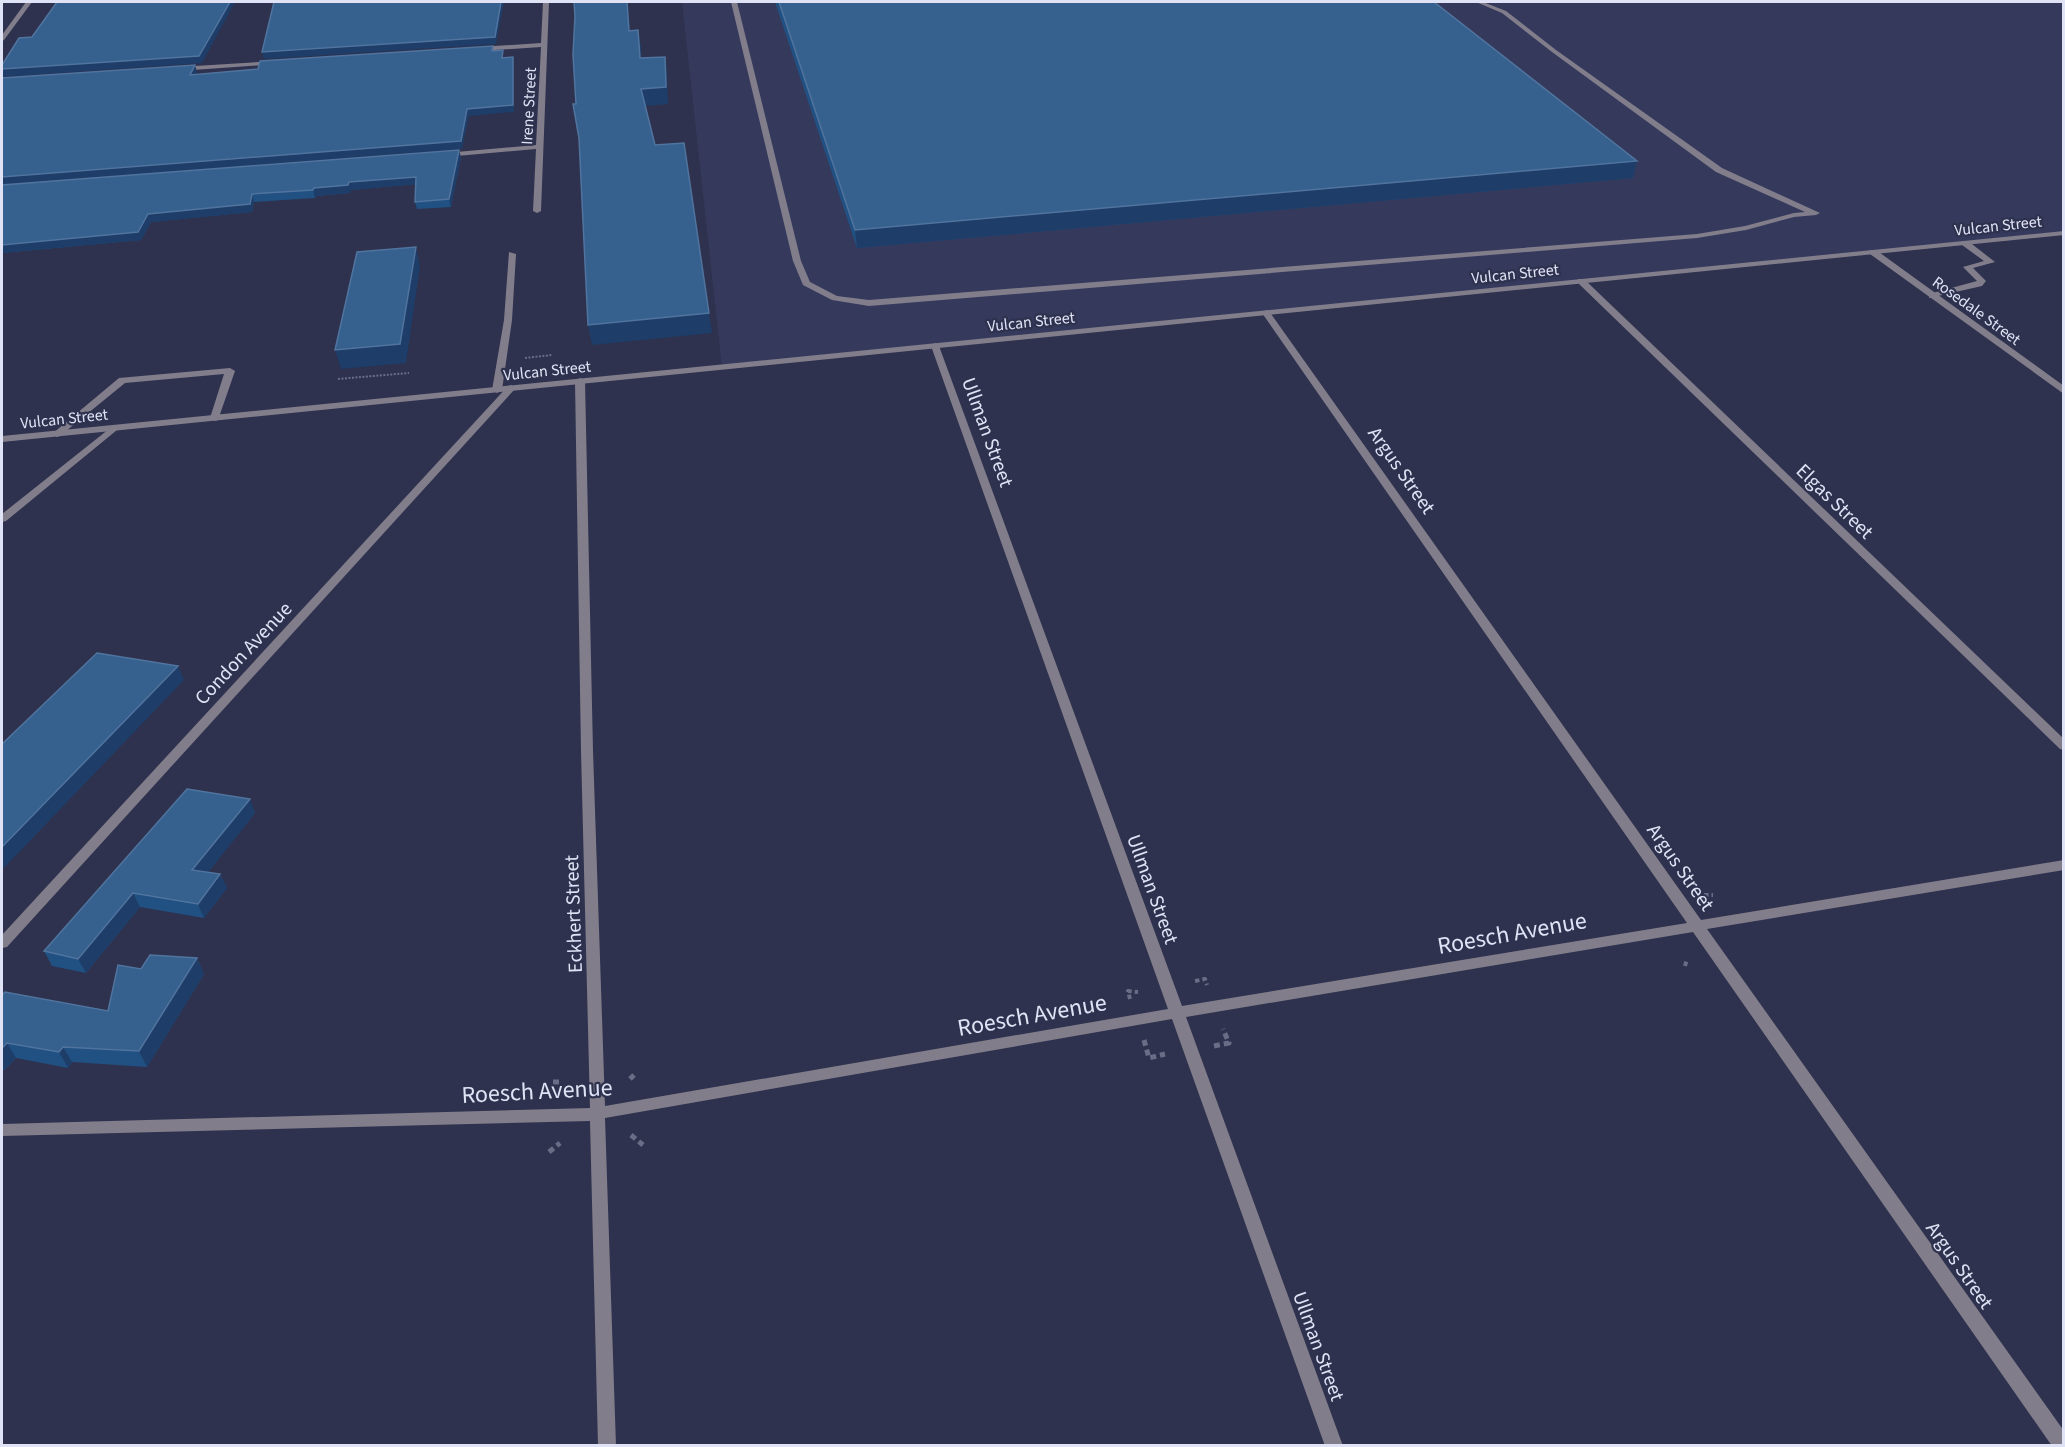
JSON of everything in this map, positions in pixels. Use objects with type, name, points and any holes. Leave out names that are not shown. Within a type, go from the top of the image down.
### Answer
[{"type":"street","points":[[2,39],[29,2]]},
{"type":"street","name":"Irene Street","points":[[537,211],[546,2]]},
{"type":"street","points":[[734,2],[797,261],[806,283],[835,298],[869,303],[1697,236],[1746,228],[1794,215],[1816,213],[1719,170],[1554,51],[1504,12],[1479,2]]},
{"type":"street","points":[[468,50],[545,45]]},
{"type":"street","points":[[169,70],[288,62]]},
{"type":"street","points":[[440,155],[540,147]]},
{"type":"street","name":"Vulcan Street","points":[[2,439],[2064,233]]},
{"type":"street","points":[[1932,296],[1979,284],[1982,281],[1967,267],[1991,262],[1965,243]]},
{"type":"street","name":"Rosedale Street","points":[[1873,252],[2064,391]]},
{"type":"street","points":[[497,390],[508,320],[512,254]]},
{"type":"street","name":"Elgas Street","points":[[1581,281],[2064,746]]},
{"type":"street","name":"Argus Street","points":[[1266,313],[2063,1446]]},
{"type":"street","name":"Ullman Street","points":[[935,346],[1334,1446]]},
{"type":"street","points":[[57,434],[122,380],[230,371],[214,418]]},
{"type":"street","name":"Eckhert Street","points":[[580,381],[587,751],[607,1446]]},
{"type":"street","name":"Condon Avenue","points":[[2,943],[511,388]]},
{"type":"street","points":[[2,519],[114,428]]},
{"type":"street","name":"Roesch Avenue","points":[[2,1130],[582,1116],[1177,1012],[2064,865]]},
{"type":"path","points":[[521,358],[552,356]]},
{"type":"path","points":[[338,379],[408,373]]},
{"type":"path","points":[[1685,966],[1687,960]]},
{"type":"path","points":[[1195,981],[1205,978]]},
{"type":"path","points":[[1128,991],[1138,992]]},
{"type":"path","points":[[1219,1045],[1229,1042],[1224,1032]]},
{"type":"path","points":[[1146,1046],[1149,1058],[1160,1054]]},
{"type":"path","points":[[631,1135],[643,1145]]},
{"type":"path","points":[[549,1152],[560,1143]]},
{"type":"shaded area","points":[[682,2],[2063,2],[2063,232],[722,367]]},
{"type":"building","points":[[57,2],[230,2],[199,56],[2,69],[2,65],[19,38],[32,37]]},
{"type":"building","points":[[274,2],[501,2],[495,37],[262,52]]},
{"type":"building","points":[[574,2],[627,2],[629,31],[638,30],[640,58],[665,57],[666,87],[641,89],[655,145],[684,143],[709,313],[588,325],[579,138],[573,104],[576,104],[573,55]]},
{"type":"building","points":[[779,2],[1434,2],[1637,161],[855,230]]},
{"type":"building","points":[[493,46],[492,51],[503,50],[502,58],[513,57],[513,105],[467,109],[461,141],[2,177],[2,78],[195,65],[190,75],[258,69],[260,61]]},
{"type":"building","points":[[459,150],[449,199],[415,202],[416,177],[349,182],[348,185],[314,188],[313,190],[252,194],[250,204],[148,214],[138,232],[2,245],[2,185]]},
{"type":"building","points":[[416,247],[400,344],[335,350],[357,252]]},
{"type":"building","points":[[97,653],[178,666],[2,847],[2,744]]},
{"type":"building","points":[[187,789],[250,799],[192,870],[220,874],[198,904],[133,893],[78,959],[44,951]]},
{"type":"building","points":[[150,955],[197,958],[139,1051],[63,1047],[59,1052],[7,1043],[2,1048],[2,995],[5,992],[108,1011],[118,965],[141,969]]}]
